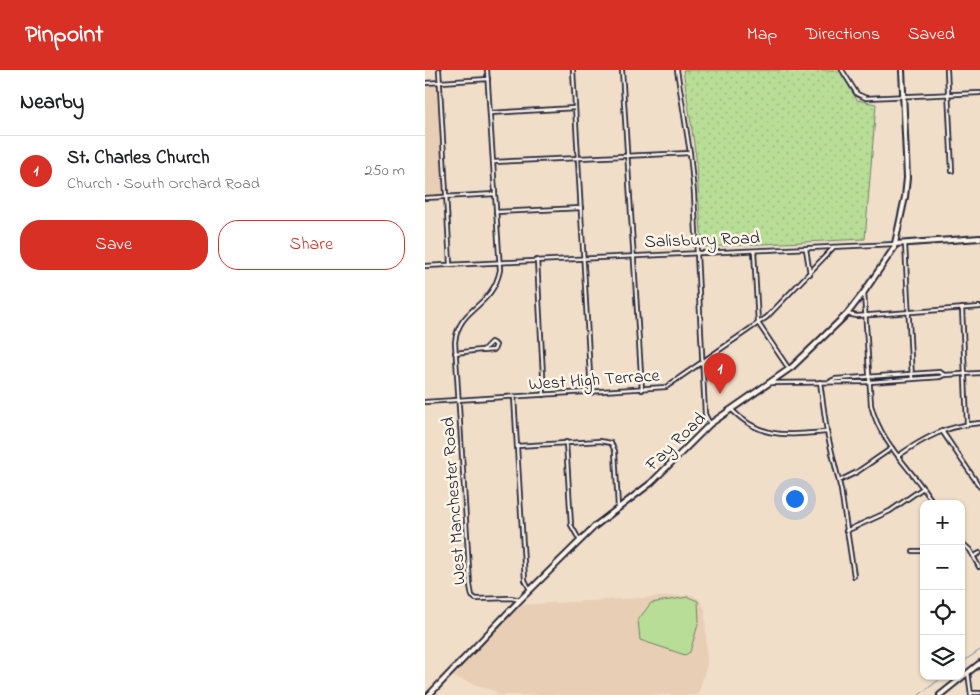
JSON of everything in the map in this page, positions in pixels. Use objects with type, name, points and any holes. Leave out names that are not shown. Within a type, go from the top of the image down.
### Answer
[{"type":"street","points":[[439,70],[450,264]]},
{"type":"street","name":"West Manchester Road","points":[[487,70],[500,262],[498,279],[491,294],[468,314],[459,326],[455,353],[471,595],[476,599],[484,600],[511,598],[520,600]]},
{"type":"street","points":[[573,70],[591,393]]},
{"type":"street","points":[[622,70],[642,390]]},
{"type":"street","points":[[677,70],[690,153],[705,414],[710,424]]},
{"type":"street","points":[[842,70],[857,94],[866,98],[980,93]]},
{"type":"street","name":"Fay Road","points":[[429,695],[520,600],[580,541],[618,508],[651,484],[710,424],[789,369],[847,314],[865,292],[887,260],[895,244],[903,214],[907,178],[902,70]]},
{"type":"street","points":[[947,70],[952,171]]},
{"type":"street","points":[[425,83],[488,79]]},
{"type":"street","points":[[490,113],[575,108]]},
{"type":"street","points":[[493,162],[690,153]]},
{"type":"street","points":[[425,198],[495,194]]},
{"type":"street","points":[[496,212],[581,208]]},
{"type":"street","name":"Salisbury Road","points":[[425,266],[905,244],[980,238]]},
{"type":"street","points":[[905,244],[911,379]]},
{"type":"street","name":"West High Terrace","points":[[425,402],[642,390],[666,387],[758,324],[779,306],[834,247]]},
{"type":"street","points":[[806,248],[810,274]]},
{"type":"street","points":[[754,251],[758,324],[789,369]]},
{"type":"street","points":[[537,260],[545,395]]},
{"type":"street","points":[[865,292],[870,382],[875,420],[892,448],[931,500]]},
{"type":"street","points":[[847,314],[867,315],[980,307]]},
{"type":"street","points":[[962,308],[967,424]]},
{"type":"street","points":[[455,353],[493,350],[495,345],[491,342],[482,350]]},
{"type":"street","points":[[831,381],[870,376],[940,372],[944,375]]},
{"type":"street","points":[[769,383],[870,382],[980,373]]},
{"type":"street","points":[[820,382],[827,432],[839,481],[854,576]]},
{"type":"street","points":[[514,396],[525,580],[530,590]]},
{"type":"street","points":[[731,409],[749,424],[775,434],[827,432]]},
{"type":"street","points":[[898,456],[922,440],[942,430],[980,423]]},
{"type":"street","points":[[942,430],[980,487]]},
{"type":"street","points":[[517,446],[607,441],[613,445],[618,508]]},
{"type":"street","points":[[566,442],[571,526],[580,541]]},
{"type":"street","points":[[839,481],[857,472],[892,448]]},
{"type":"street","points":[[846,531],[890,510],[923,488]]},
{"type":"street","points":[[964,545],[974,556],[979,567]]},
{"type":"street","points":[[913,551],[920,551]]},
{"type":"street","points":[[974,556],[980,553]]},
{"type":"street","points":[[940,695],[980,663]]},
{"type":"street","points":[[968,672],[971,694],[980,693]]},
{"type":"shaded area","points":[[437,83],[444,195],[425,196],[425,84]]},
{"type":"shaded area","points":[[692,595],[700,600],[705,610],[707,664],[698,695],[496,695],[497,692],[451,676],[519,605]]},
{"type":"green space","points":[[683,70],[839,70],[857,100],[876,104],[865,239],[702,247],[696,157]]},
{"type":"green space","points":[[688,597],[698,601],[699,621],[690,652],[685,655],[640,640],[638,620],[651,603]]},
{"type":"waterway","points":[[965,660],[980,650]]},
{"type":"waterway","points":[[919,695],[939,680]]},
{"type":"place","name":"St. Charles Church","points":[[720,394]]}]
